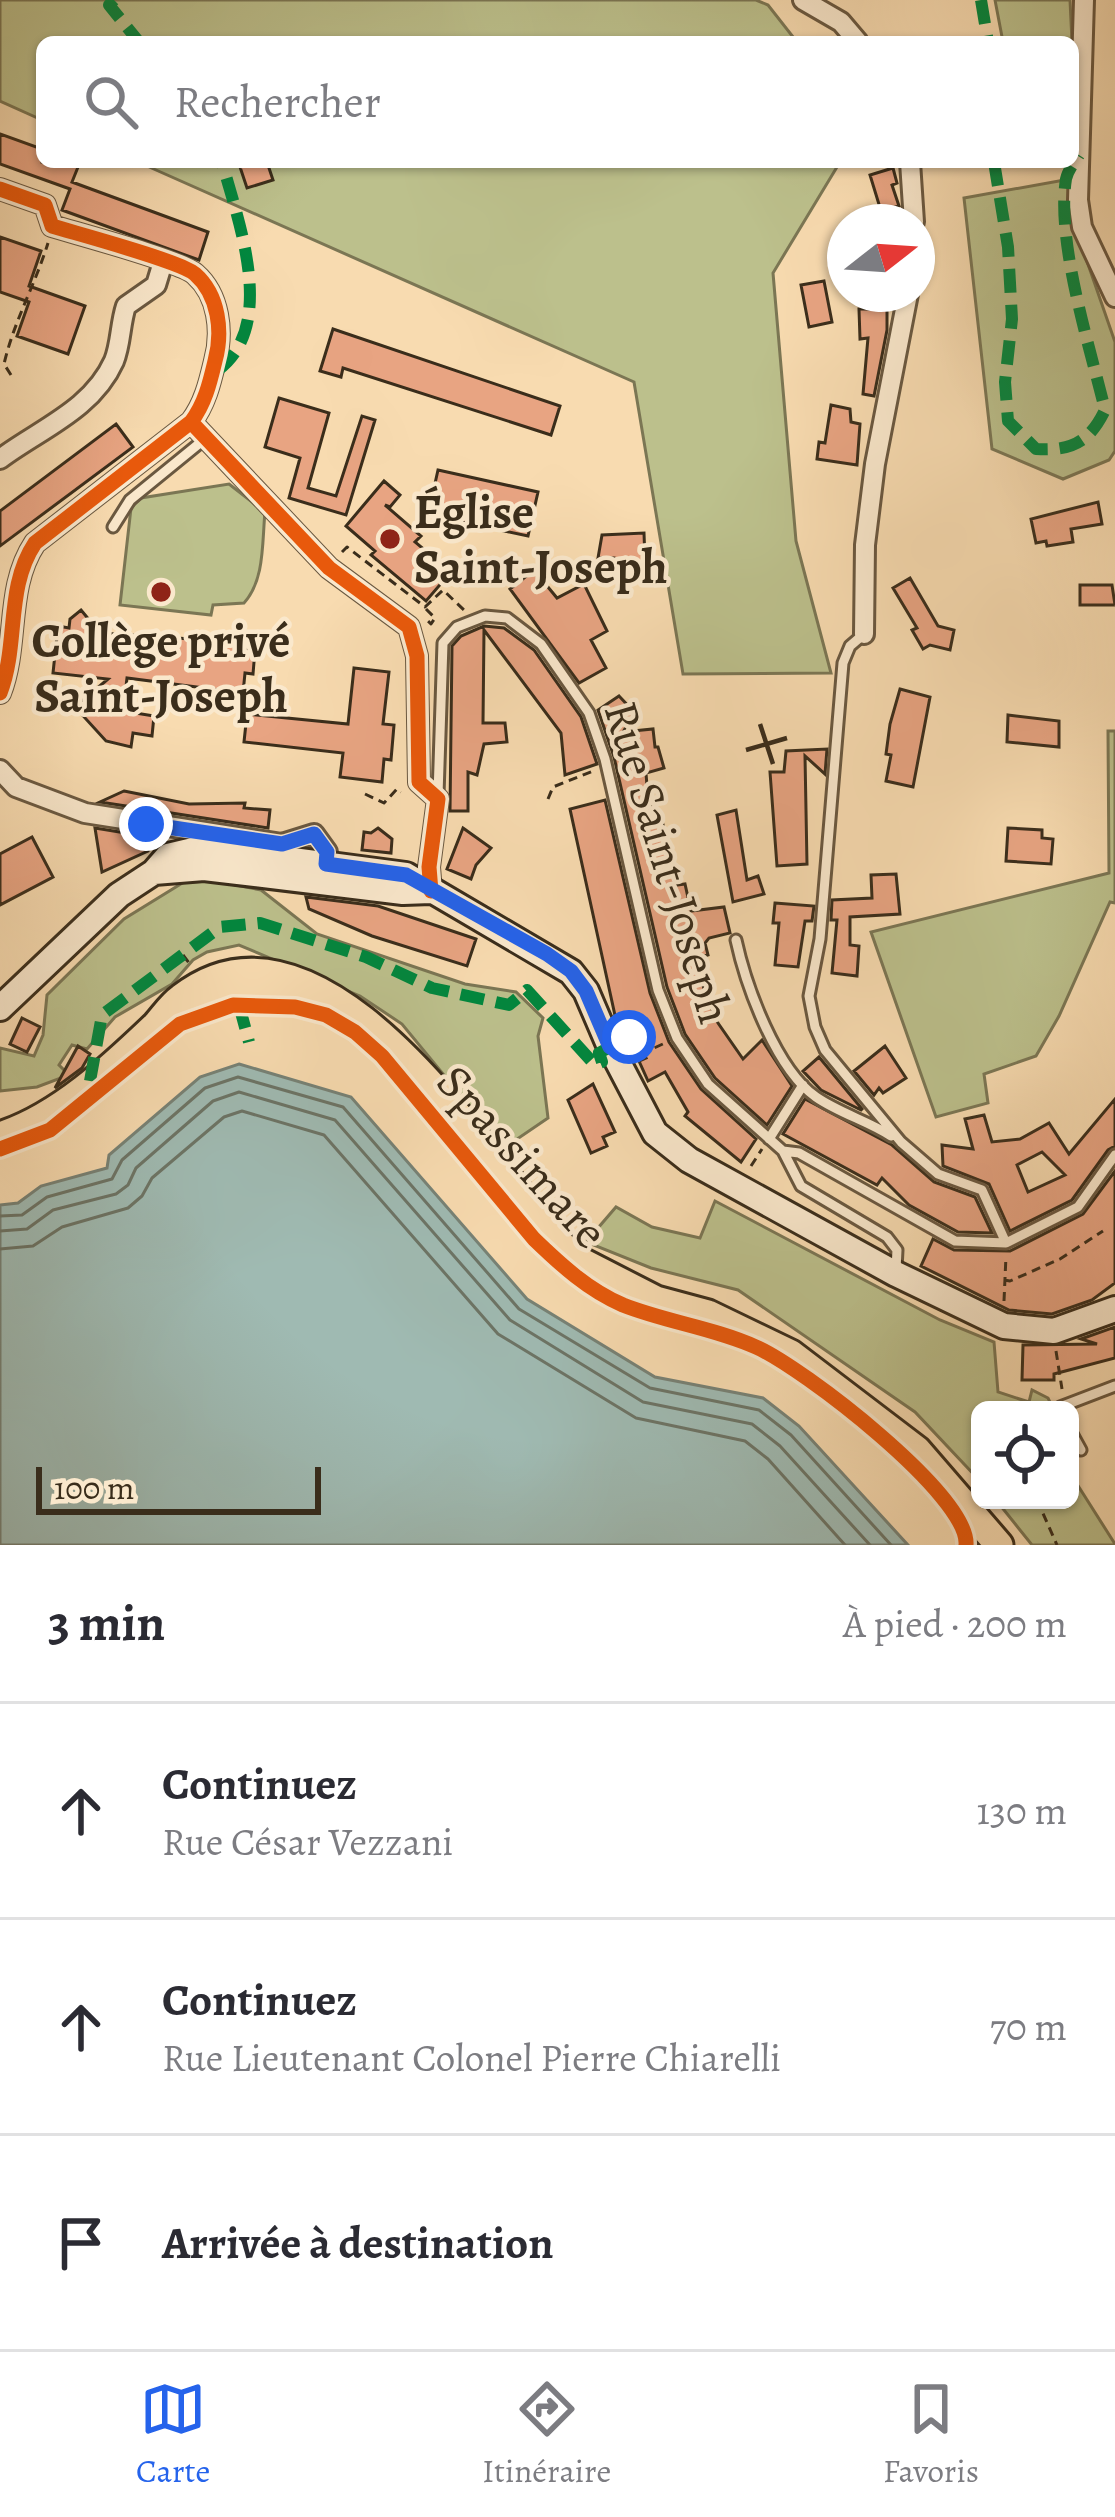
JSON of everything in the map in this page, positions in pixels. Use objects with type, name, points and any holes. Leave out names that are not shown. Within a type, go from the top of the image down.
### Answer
[{"type":"main road","points":[[0,1008],[119,895],[154,872],[168,856],[202,848],[404,892],[431,891],[571,971],[586,991],[655,1133],[689,1160],[896,1274],[1004,1326],[1054,1331],[1115,1310]]},
{"type":"main road","points":[[0,1136],[38,1120],[77,1094],[155,1025],[207,1003],[254,992],[279,993],[358,1017],[409,1060],[544,1226],[578,1259],[656,1300],[708,1314],[791,1354],[916,1450],[999,1545]]},
{"type":"street","points":[[802,0],[841,22],[853,36]]},
{"type":"street","points":[[1079,167],[1084,0]]},
{"type":"street","points":[[910,168],[913,204]]},
{"type":"street","points":[[1079,168],[1082,227],[1115,297]]},
{"type":"street","points":[[0,189],[45,205],[52,226],[193,271],[214,302],[219,326],[212,374],[191,422],[35,543],[21,564],[10,655],[0,693]]},
{"type":"street","points":[[0,459],[94,393],[117,355],[126,306],[156,285],[163,262]]},
{"type":"street","points":[[864,634],[865,544],[872,484],[905,312]]},
{"type":"street","points":[[191,422],[329,568],[409,628],[417,656],[419,782],[436,809],[431,891]]},
{"type":"street","points":[[0,770],[16,787],[85,813],[282,844],[314,834],[327,852],[324,873]]},
{"type":"lane","points":[[113,527],[130,500],[206,438]]},
{"type":"lane","name":"Rue Saint-Joseph","points":[[474,619],[507,618],[541,644],[589,713],[606,766],[658,990],[677,1038],[707,1084],[783,1151]]},
{"type":"lane","points":[[436,809],[443,643],[474,619]]},
{"type":"lane","points":[[864,634],[850,646],[843,663],[820,939],[809,996],[825,1051],[901,1142],[938,1174],[982,1190],[1006,1243]]},
{"type":"lane","points":[[736,940],[745,982],[761,1021],[803,1085],[817,1098],[901,1142]]},
{"type":"lane","points":[[769,1138],[803,1085]]},
{"type":"lane","points":[[783,1151],[799,1153],[955,1241],[1006,1243],[1078,1207],[1115,1155]]},
{"type":"lane","points":[[783,1151],[801,1186],[887,1237],[897,1250],[896,1274]]},
{"type":"lane","points":[[1077,1401],[1115,1386]]},
{"type":"lane","points":[[1079,1446],[1081,1450]]},
{"type":"path","points":[[11,375],[4,364],[14,323],[26,304],[52,226]]},
{"type":"path","points":[[341,554],[347,547],[425,607],[443,590],[474,619]]},
{"type":"path","points":[[548,799],[553,787],[606,766]]},
{"type":"path","points":[[364,794],[384,803],[397,789],[436,809]]},
{"type":"path","points":[[182,955],[191,966]]},
{"type":"path","points":[[639,1054],[677,1038]]},
{"type":"path","points":[[736,1187],[769,1138]]},
{"type":"path","points":[[1004,1280],[1060,1259],[1103,1231]]},
{"type":"path","points":[[1004,1326],[1006,1243]]},
{"type":"path","points":[[1054,1331],[1064,1401]]},
{"type":"path","points":[[1041,1509],[1057,1545]]},
{"type":"green space","points":[[0,0],[756,0],[768,5],[792,36],[36,36],[36,117],[0,101]]},
{"type":"green space","points":[[995,0],[1070,0],[1072,36],[1002,36]]},
{"type":"green space","points":[[152,168],[836,168],[773,273],[796,541],[831,673],[683,674],[634,382]]},
{"type":"green space","points":[[1070,179],[1081,244],[1115,342],[1115,451],[1109,460],[1063,479],[992,449],[964,198]]},
{"type":"green space","points":[[229,484],[265,512],[259,572],[244,603],[213,605],[211,615],[120,605],[131,508],[141,498]]},
{"type":"green space","points":[[1108,731],[1115,731],[1115,903],[1110,902],[1036,1056],[984,1074],[988,1103],[936,1117],[871,932],[1109,873]]},
{"type":"green space","points":[[215,881],[261,890],[317,934],[465,984],[516,992],[543,1018],[538,1036],[548,1118],[504,1148],[402,1024],[360,996],[239,945],[193,960],[172,984],[115,1017],[87,1049],[72,1045],[59,1065],[69,1075],[37,1087],[0,1091],[0,1048],[34,1056],[43,1035],[47,995],[124,919],[184,882]]},
{"type":"green space","points":[[715,1201],[940,1320],[994,1342],[998,1392],[1026,1401],[971,1401],[971,1471],[915,1412],[738,1290],[651,1268],[586,1242],[616,1207],[652,1227],[700,1238]]},
{"type":"green space","points":[[1032,1390],[1050,1401],[1029,1401]]},
{"type":"green space","points":[[1079,1487],[1115,1545],[1032,1545],[1003,1509],[1079,1509]]},
{"type":"water","points":[[239,1064],[351,1097],[527,1299],[655,1377],[763,1398],[799,1426],[908,1545],[0,1545],[0,1205],[18,1203],[41,1186],[107,1168],[109,1155],[200,1077]]},
{"type":"building","points":[[0,134],[36,147],[36,168],[78,168],[72,182],[208,232],[199,260],[62,210],[70,189],[0,164]]},
{"type":"building","points":[[240,168],[269,168],[273,180],[247,188]]},
{"type":"building","points":[[893,168],[898,204],[879,204],[870,175]]},
{"type":"building","points":[[0,237],[41,251],[29,286],[85,306],[68,354],[17,336],[29,302],[0,292]]},
{"type":"building","points":[[824,281],[832,322],[809,327],[801,285]]},
{"type":"building","points":[[859,312],[887,312],[874,396],[863,394],[868,338],[860,339]]},
{"type":"building","points":[[333,329],[560,406],[551,435],[343,368],[341,377],[320,371]]},
{"type":"building","points":[[279,398],[329,413],[308,488],[336,496],[362,416],[375,420],[346,515],[289,498],[300,458],[265,447]]},
{"type":"building","points":[[831,405],[850,409],[851,422],[860,424],[857,465],[817,459],[819,442],[825,443]]},
{"type":"building","points":[[116,424],[133,447],[0,546],[0,511]]},
{"type":"building","points":[[438,470],[538,492],[528,536],[428,515]]},
{"type":"building","name":"Église Saint-Joseph","points":[[384,481],[400,495],[390,507],[385,505],[421,536],[415,542],[451,572],[426,601],[371,555],[375,551],[346,526]]},
{"type":"building","points":[[1098,502],[1102,524],[1071,529],[1073,542],[1036,543],[1031,519]]},
{"type":"building","points":[[644,533],[645,561],[614,575],[614,558],[598,558],[602,535]]},
{"type":"building","points":[[534,570],[557,598],[584,584],[607,631],[591,640],[606,668],[579,683],[510,589]]},
{"type":"building","points":[[910,578],[938,626],[954,630],[950,650],[930,645],[923,649],[912,630],[917,628],[893,588]]},
{"type":"building","points":[[1080,585],[1112,585],[1115,605],[1080,605]]},
{"type":"building","points":[[81,610],[100,633],[236,642],[235,648],[255,650],[253,674],[245,673],[243,693],[127,678],[123,711],[154,716],[152,736],[133,733],[131,747],[106,741],[75,707],[108,679],[53,673],[58,626],[69,628],[70,619]]},
{"type":"building","points":[[484,626],[504,628],[534,650],[581,717],[597,764],[565,775],[561,733],[484,630],[483,723],[505,723],[507,742],[484,744],[477,775],[468,772],[468,811],[450,811],[452,646],[461,636]]},
{"type":"building","points":[[354,668],[389,672],[383,724],[394,725],[391,760],[384,759],[382,782],[340,777],[343,753],[244,742],[247,714],[348,724]]},
{"type":"building","points":[[900,689],[930,697],[913,787],[886,781],[890,724]]},
{"type":"building","points":[[619,696],[635,713],[623,732],[653,729],[664,768],[646,773],[648,799],[655,817],[661,816],[677,885],[685,884],[691,911],[724,907],[730,933],[709,938],[705,943],[708,955],[697,958],[705,994],[743,1059],[762,1040],[792,1086],[767,1125],[715,1078],[685,1034],[667,987],[614,757],[598,710]]},
{"type":"building","points":[[1008,715],[1059,721],[1059,747],[1007,742]]},
{"type":"building","points":[[827,749],[825,774],[805,756],[807,864],[777,866],[770,772],[784,772],[786,751]]},
{"type":"building","points":[[124,791],[189,804],[245,803],[244,808],[270,810],[268,828],[100,802]]},
{"type":"building","points":[[605,800],[650,993],[669,1042],[701,1089],[756,1139],[741,1162],[685,1116],[688,1112],[665,1072],[648,1081],[639,1061],[646,1058],[627,1024],[619,1027],[616,1020],[570,809]]},
{"type":"building","points":[[736,810],[747,880],[758,876],[764,894],[733,902],[717,815]]},
{"type":"building","points":[[95,828],[150,837],[148,851],[102,872]]},
{"type":"building","points":[[378,828],[392,839],[391,853],[362,850],[364,832]]},
{"type":"building","points":[[463,828],[491,848],[471,879],[447,869]]},
{"type":"building","points":[[1008,828],[1042,830],[1042,838],[1053,839],[1051,864],[1006,861]]},
{"type":"building","points":[[32,837],[53,877],[0,905],[0,854]]},
{"type":"building","points":[[896,874],[900,914],[850,917],[850,945],[859,946],[857,976],[832,973],[837,920],[831,920],[832,900],[872,898],[871,875]]},
{"type":"building","points":[[306,897],[378,906],[476,939],[467,966],[372,936],[309,909]]},
{"type":"building","points":[[775,903],[814,906],[812,921],[805,921],[798,967],[775,965],[779,923],[773,923]]},
{"type":"building","points":[[22,1018],[40,1027],[27,1052],[10,1044]]},
{"type":"building","points":[[78,1046],[90,1054],[82,1068],[55,1088]]},
{"type":"building","points":[[885,1046],[906,1078],[883,1093],[879,1088],[874,1095],[854,1071]]},
{"type":"building","points":[[819,1057],[861,1110],[821,1090],[803,1071]]},
{"type":"building","points":[[593,1084],[615,1132],[603,1137],[607,1146],[591,1153],[568,1100]]},
{"type":"building","points":[[805,1099],[892,1145],[934,1182],[975,1197],[992,1233],[958,1232],[909,1205],[882,1178],[877,1185],[783,1134]]},
{"type":"building","points":[[1115,1099],[1115,1146],[1072,1200],[1010,1231],[989,1184],[943,1166],[942,1145],[973,1149],[965,1119],[984,1115],[992,1142],[1020,1139],[1049,1123],[1069,1154]],"holes":[[[1042,1152],[1065,1175],[1028,1192],[1017,1165]]]},
{"type":"building","points":[[1115,1171],[1115,1283],[1092,1300],[1052,1314],[1009,1310],[921,1266],[933,1239],[954,1250],[1010,1251],[1083,1214]]},
{"type":"building","points":[[1115,1327],[1115,1358],[1054,1374],[1054,1380],[1022,1380],[1023,1345],[1097,1344],[1081,1339]]},
{"type":"marked path","points":[[114,0],[109,5],[134,36]]},
{"type":"marked path","points":[[981,0],[987,36]]},
{"type":"marked path","points":[[218,370],[236,351],[250,300],[244,242],[224,168]]},
{"type":"marked path","points":[[995,168],[1008,247],[1012,319],[1005,382],[1008,421],[1036,449],[1078,443],[1105,410],[1066,233],[1066,179],[1071,168]]},
{"type":"marked path","points":[[90,1081],[102,1015],[220,927],[260,923],[366,957],[432,988],[509,1005],[527,990],[595,1065],[602,1062],[599,1053],[610,1047]]},
{"type":"marked path","points":[[239,1005],[249,1042]]},
{"type":"cycle path","points":[[0,189],[45,205],[52,226],[150,255],[195,274],[214,303],[219,338],[206,393],[191,422],[35,543],[20,579],[0,693]]},
{"type":"cycle path","points":[[191,422],[329,568],[409,627],[417,656],[419,782],[438,799],[429,867],[431,891]]},
{"type":"cycle path","name":"Spassimare","points":[[0,1149],[50,1130],[180,1024],[233,1005],[295,1007],[326,1015],[382,1056],[534,1239],[565,1267],[623,1305],[740,1340],[809,1379],[913,1466],[960,1523],[966,1545]]},
{"type":"place","name":"Église Saint-Joseph","points":[[390,539]]},
{"type":"place","name":"Collège privé Saint-Joseph","points":[[161,592]]},
{"type":"route","points":[[146,824],[282,844],[314,834],[327,852],[326,864],[406,875],[547,954],[571,971],[586,991],[610,1047],[629,1037]]}]
